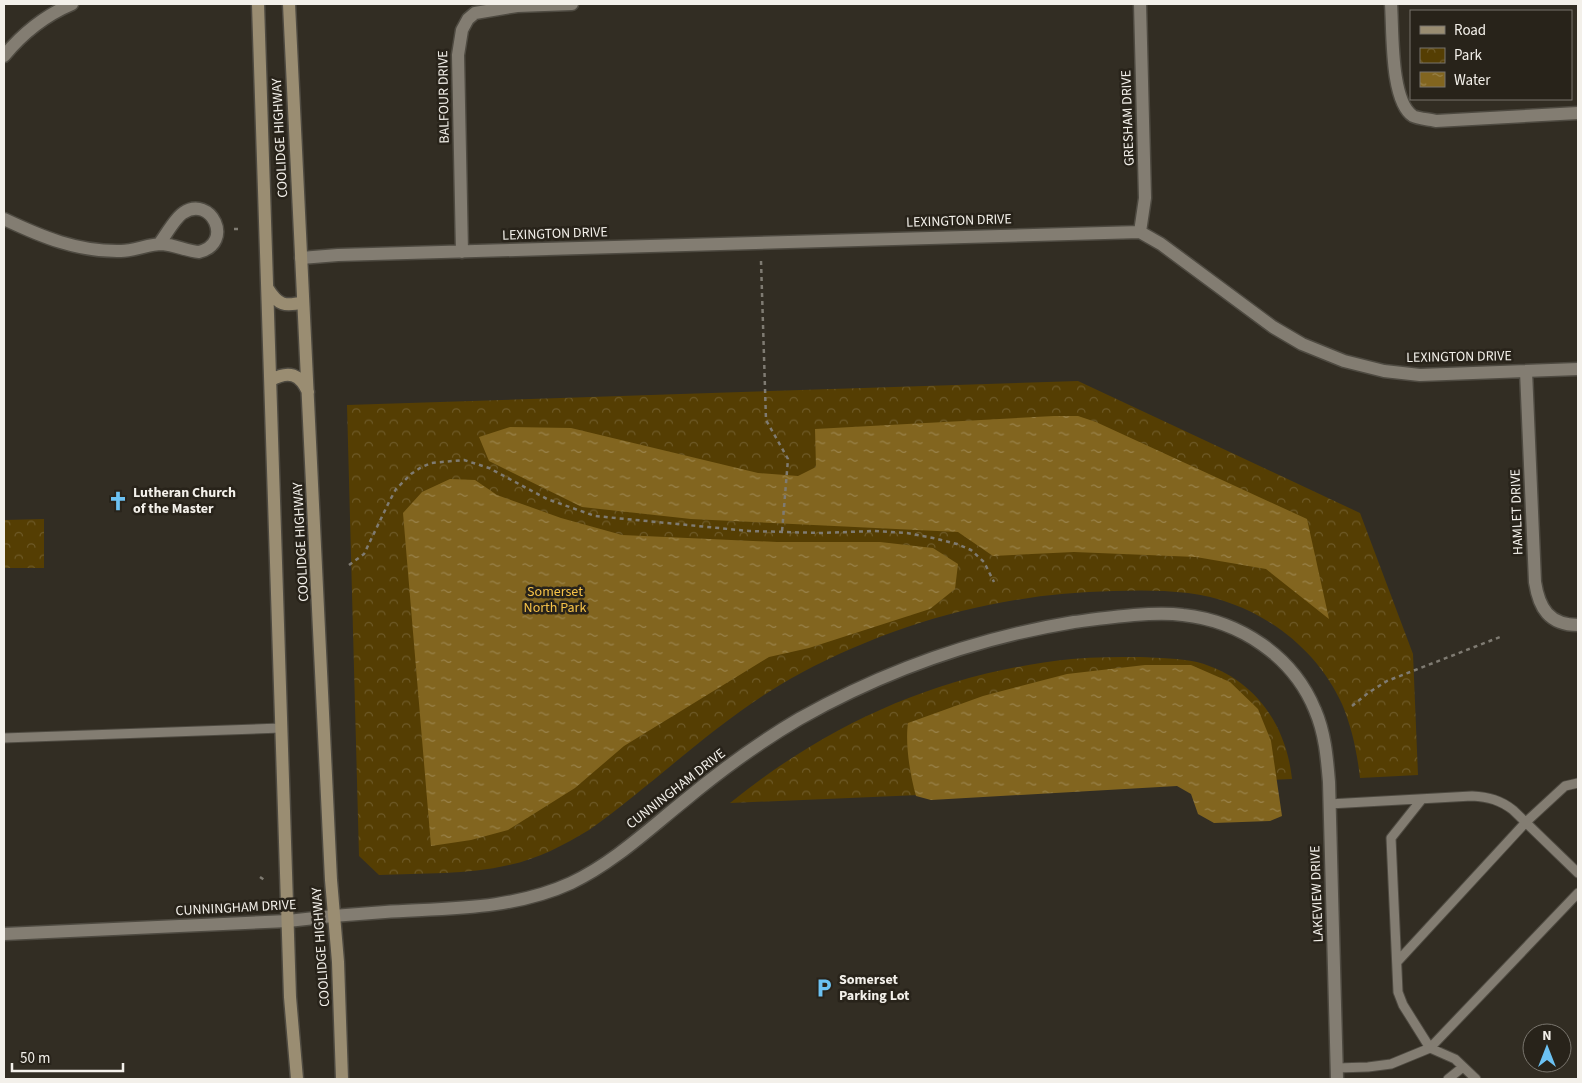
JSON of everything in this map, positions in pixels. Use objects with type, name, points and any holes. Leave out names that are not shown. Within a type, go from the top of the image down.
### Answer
[{"type":"main road","name":"COOLIDGE HIGHWAY","points":[[258,4],[271,380],[280,728],[290,997],[297,1079]]},
{"type":"main road","name":"COOLIDGE HIGHWAY","points":[[289,4],[334,915],[338,962],[342,1079]]},
{"type":"main road","points":[[268,289],[276,301],[282,304],[289,305],[304,302]]},
{"type":"main road","points":[[271,380],[283,375],[294,376],[301,379],[308,392]]},
{"type":"street","points":[[4,56],[31,29],[72,4]]},
{"type":"street","name":"BALFOUR DRIVE","points":[[462,252],[458,55],[462,30],[468,19],[475,13],[517,6],[572,4]]},
{"type":"street","name":"GRESHAM DRIVE","points":[[1140,4],[1145,198],[1140,232]]},
{"type":"street","points":[[1391,4],[1397,88],[1405,109],[1414,117],[1436,121],[1578,114]]},
{"type":"street","points":[[4,219],[49,240],[78,248],[122,251],[159,244],[192,252],[205,251],[215,243],[217,224],[208,212],[191,209],[178,218],[159,244]]},
{"type":"street","name":"LEXINGTON DRIVE","points":[[301,258],[338,255],[1140,232],[1162,244],[1273,327],[1302,344],[1344,361],[1384,372],[1420,375],[1578,369]]},
{"type":"street","name":"HAMLET DRIVE","points":[[1526,371],[1537,595],[1542,607],[1558,622],[1578,625]]},
{"type":"street","name":"CUNNINGHAM DRIVE","points":[[4,934],[288,921],[334,915],[515,902],[552,891],[605,864],[727,767],[774,734],[821,707],[869,684],[929,659],[962,648],[1025,631],[1094,619],[1180,614],[1216,622],[1246,634],[1282,660],[1306,692],[1315,710]]},
{"type":"street","name":"LAKEVIEW DRIVE","points":[[1315,710],[1324,743],[1329,804],[1337,1073]]},
{"type":"lane","points":[[4,738],[280,728]]},
{"type":"lane","points":[[1397,962],[1526,822],[1565,786],[1578,783]]},
{"type":"lane","points":[[1329,804],[1488,796],[1501,801],[1513,810],[1578,873]]},
{"type":"lane","points":[[1422,799],[1391,838],[1398,992],[1403,1005],[1430,1048],[1455,1059],[1476,1079]]},
{"type":"lane","points":[[1337,1073],[1391,1064],[1430,1048],[1578,894]]},
{"type":"lane","points":[[1448,1079],[1463,1066]]},
{"type":"path","points":[[234,229],[242,229]]},
{"type":"path","points":[[761,261],[766,415],[770,429],[787,456],[788,463],[782,532]]},
{"type":"path","points":[[349,565],[364,554],[388,502],[403,481],[420,468],[431,463],[464,460],[482,465],[547,499],[595,516],[749,531],[821,533],[873,531],[906,533],[933,538],[957,544],[971,550],[984,562],[994,582]]},
{"type":"path","points":[[1352,706],[1387,681],[1500,637]]},
{"type":"path","points":[[260,877],[266,881]]},
{"type":"green space","name":"Somerset North Park","points":[[1078,381],[1360,513],[1413,654],[1418,775],[1360,778],[1356,749],[1349,722],[1330,682],[1316,662],[1299,645],[1280,629],[1259,616],[1236,605],[1188,593],[1141,590],[1072,593],[992,604],[952,614],[913,625],[837,655],[801,673],[745,708],[589,830],[560,846],[530,859],[509,865],[477,870],[379,875],[359,856],[347,405]]},
{"type":"green space","points":[[44,519],[44,568],[4,568],[4,520]]},
{"type":"green space","points":[[1140,657],[1197,662],[1217,669],[1235,679],[1250,691],[1274,721],[1282,739],[1292,779],[730,803],[768,774],[807,748],[848,725],[933,689],[978,676],[1024,666],[1081,658]]},
{"type":"water","points":[[1078,416],[1096,422],[1307,519],[1329,619],[1266,569],[1196,557],[1074,552],[993,556],[958,532],[691,519],[582,507],[489,461],[479,437],[510,427],[571,428],[758,473],[798,476],[816,467],[815,429]]},
{"type":"water","points":[[450,479],[475,480],[497,495],[561,518],[622,535],[777,542],[880,542],[933,548],[958,564],[955,589],[930,609],[809,648],[769,657],[624,746],[575,788],[508,830],[471,840],[431,846],[403,513],[422,492]]},
{"type":"water","points":[[1145,665],[1191,665],[1230,682],[1258,709],[1271,741],[1282,816],[1270,821],[1214,823],[1198,814],[1191,794],[1177,786],[931,800],[916,796],[909,760],[908,723],[983,696],[1067,674]]},
{"type":"place","name":"Lutheran Church of the Master","points":[[118,501]]},
{"type":"place","name":"Somerset Parking Lot","points":[[824,988]]}]
